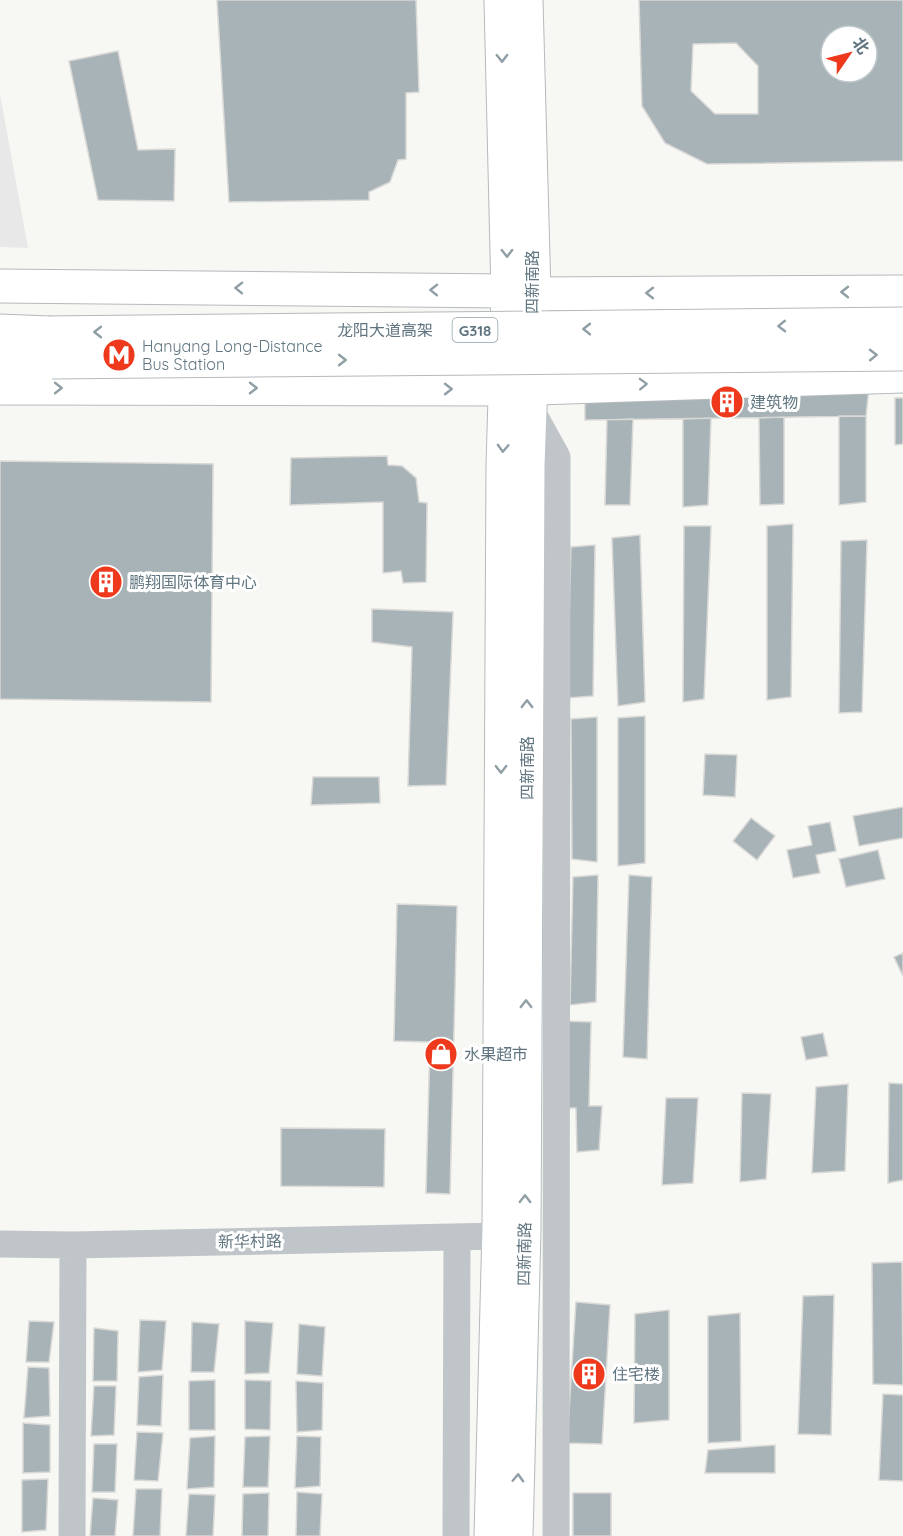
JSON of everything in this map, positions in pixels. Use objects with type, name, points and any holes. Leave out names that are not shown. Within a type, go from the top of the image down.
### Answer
[{"type":"main road","name":"四新南路","points":[[501,0],[521,292]]},
{"type":"main road","name":"四新南路","points":[[516,1536],[525,1218],[521,292],[526,0]]},
{"type":"main road","points":[[0,286],[521,292],[903,292]]},
{"type":"main road","name":"龙阳大道高架","points":[[50,347],[903,324]]},
{"type":"main road","name":"G318","points":[[0,331],[50,347]]},
{"type":"main road","name":"龙阳大道高架","points":[[50,347],[903,354]]},
{"type":"main road","name":"G318","points":[[0,362],[50,347]]},
{"type":"main road","points":[[0,388],[522,395],[903,376]]},
{"type":"main road","name":"四新南路","points":[[491,1536],[522,395]]},
{"type":"street","points":[[522,395],[557,457],[556,1536]]},
{"type":"street","name":"新华村路","points":[[0,1244],[73,1245],[499,1236]]},
{"type":"street","points":[[456,1536],[457,1237]]},
{"type":"street","points":[[72,1536],[73,1245]]},
{"type":"shaded area","points":[[0,94],[28,248],[0,247]]},
{"type":"building","points":[[217,0],[416,0],[419,92],[406,93],[406,159],[398,160],[390,182],[369,192],[369,200],[229,202]]},
{"type":"building","points":[[639,0],[903,0],[903,161],[707,164],[665,143],[642,106]],"holes":[[[736,43],[758,66],[758,114],[715,114],[691,91],[693,44]]]},
{"type":"building","points":[[118,51],[138,150],[175,149],[174,201],[98,200],[69,61]]},
{"type":"building","name":"建筑物","points":[[585,388],[869,388],[866,416],[585,420]]},
{"type":"building","points":[[895,398],[903,398],[903,444],[895,445]]},
{"type":"building","points":[[839,416],[866,416],[866,502],[839,505]]},
{"type":"building","points":[[784,417],[784,504],[760,505],[759,418]]},
{"type":"building","points":[[711,418],[708,505],[683,507],[683,419]]},
{"type":"building","points":[[633,419],[630,505],[605,505],[607,420]]},
{"type":"building","points":[[387,456],[388,465],[402,466],[416,478],[419,502],[427,503],[426,582],[403,583],[401,571],[383,573],[383,502],[290,505],[291,458]]},
{"type":"building","name":"鹏翔国际体育中心","points":[[0,461],[213,464],[211,702],[0,699]]},
{"type":"building","points":[[793,524],[791,697],[767,700],[767,526]]},
{"type":"building","points":[[684,526],[711,526],[704,699],[683,702]]},
{"type":"building","points":[[640,535],[645,702],[618,706],[612,538]]},
{"type":"building","points":[[867,540],[862,712],[839,713],[841,541]]},
{"type":"building","points":[[595,545],[593,696],[567,698],[571,547]]},
{"type":"building","points":[[372,609],[453,612],[446,785],[408,786],[412,647],[372,642]]},
{"type":"building","points":[[645,716],[645,863],[618,866],[618,718]]},
{"type":"building","points":[[597,717],[597,862],[572,859],[571,719]]},
{"type":"building","points":[[705,754],[737,755],[735,797],[703,795]]},
{"type":"building","points":[[313,777],[379,777],[380,803],[311,805]]},
{"type":"building","points":[[903,807],[903,838],[859,846],[853,816]]},
{"type":"building","points":[[751,818],[775,836],[757,860],[733,841]]},
{"type":"building","points":[[830,822],[836,851],[816,855],[820,873],[793,878],[787,850],[812,845],[808,826]]},
{"type":"building","points":[[878,850],[885,879],[846,887],[839,859]]},
{"type":"building","points":[[598,875],[596,1002],[570,1005],[573,877]]},
{"type":"building","points":[[629,875],[652,877],[647,1059],[623,1057]]},
{"type":"building","points":[[397,904],[457,906],[450,1194],[426,1193],[430,1042],[394,1041]]},
{"type":"building","points":[[903,953],[903,976],[894,957]]},
{"type":"building","points":[[563,1021],[591,1022],[589,1106],[602,1106],[599,1150],[577,1152],[576,1108],[557,1108]]},
{"type":"building","points":[[823,1033],[828,1056],[806,1060],[801,1037]]},
{"type":"building","points":[[889,1083],[903,1084],[903,1180],[888,1183]]},
{"type":"building","points":[[848,1084],[845,1171],[812,1173],[816,1087]]},
{"type":"building","points":[[742,1093],[771,1094],[766,1179],[740,1182]]},
{"type":"building","points":[[666,1098],[698,1098],[693,1183],[662,1185]]},
{"type":"building","points":[[281,1128],[385,1129],[384,1187],[281,1186]]},
{"type":"building","points":[[902,1262],[903,1385],[873,1384],[872,1263]]},
{"type":"building","points":[[834,1295],[831,1435],[798,1434],[803,1296]]},
{"type":"building","name":"住宅楼","points":[[576,1302],[610,1305],[602,1444],[567,1443]]},
{"type":"building","name":"住宅楼","points":[[669,1310],[669,1420],[634,1423],[635,1314]]},
{"type":"building","name":"住宅楼","points":[[740,1313],[741,1441],[708,1443],[708,1316]]},
{"type":"building","points":[[140,1320],[166,1321],[162,1370],[138,1372]]},
{"type":"building","points":[[29,1321],[54,1322],[49,1362],[26,1362]]},
{"type":"building","points":[[245,1321],[273,1323],[269,1373],[245,1374]]},
{"type":"building","points":[[192,1322],[219,1324],[214,1372],[191,1372]]},
{"type":"building","points":[[299,1324],[325,1327],[322,1376],[297,1374]]},
{"type":"building","points":[[94,1328],[118,1331],[117,1381],[93,1381]]},
{"type":"building","points":[[28,1367],[49,1368],[50,1416],[24,1418]]},
{"type":"building","points":[[163,1375],[161,1426],[137,1425],[139,1377]]},
{"type":"building","points":[[215,1380],[215,1430],[189,1430],[189,1381]]},
{"type":"building","points":[[245,1380],[271,1381],[270,1430],[245,1429]]},
{"type":"building","points":[[296,1381],[323,1383],[322,1430],[297,1432]]},
{"type":"building","points":[[94,1386],[116,1386],[114,1435],[91,1436]]},
{"type":"building","points":[[883,1394],[903,1395],[903,1481],[879,1480]]},
{"type":"building","points":[[23,1423],[50,1425],[50,1472],[23,1473]]},
{"type":"building","points":[[137,1432],[163,1433],[158,1481],[134,1480]]},
{"type":"building","points":[[215,1436],[214,1487],[187,1489],[190,1438]]},
{"type":"building","points":[[270,1436],[268,1487],[243,1487],[245,1437]]},
{"type":"building","points":[[297,1436],[321,1437],[320,1486],[295,1488]]},
{"type":"building","points":[[94,1444],[117,1444],[115,1492],[92,1492]]},
{"type":"building","points":[[775,1445],[775,1473],[705,1473],[708,1450]]},
{"type":"building","points":[[48,1479],[46,1530],[22,1532],[22,1480]]},
{"type":"building","points":[[136,1489],[162,1489],[160,1536],[133,1536]]},
{"type":"building","points":[[297,1492],[322,1494],[320,1536],[296,1536]]},
{"type":"building","points":[[269,1493],[268,1536],[242,1536],[243,1494]]},
{"type":"building","points":[[573,1493],[611,1493],[611,1536],[573,1536]]},
{"type":"building","points":[[189,1494],[215,1495],[213,1536],[186,1536]]},
{"type":"building","points":[[93,1498],[118,1500],[115,1536],[90,1536]]},
{"type":"place","name":"Hanyang Long-Distance Bus Station","points":[[119,355]]},
{"type":"place","name":"建筑物","points":[[727,402]]},
{"type":"place","name":"鹏翔国际体育中心","points":[[106,582]]},
{"type":"place","name":"水果超市","points":[[441,1054]]},
{"type":"place","name":"住宅楼","points":[[589,1374]]}]
